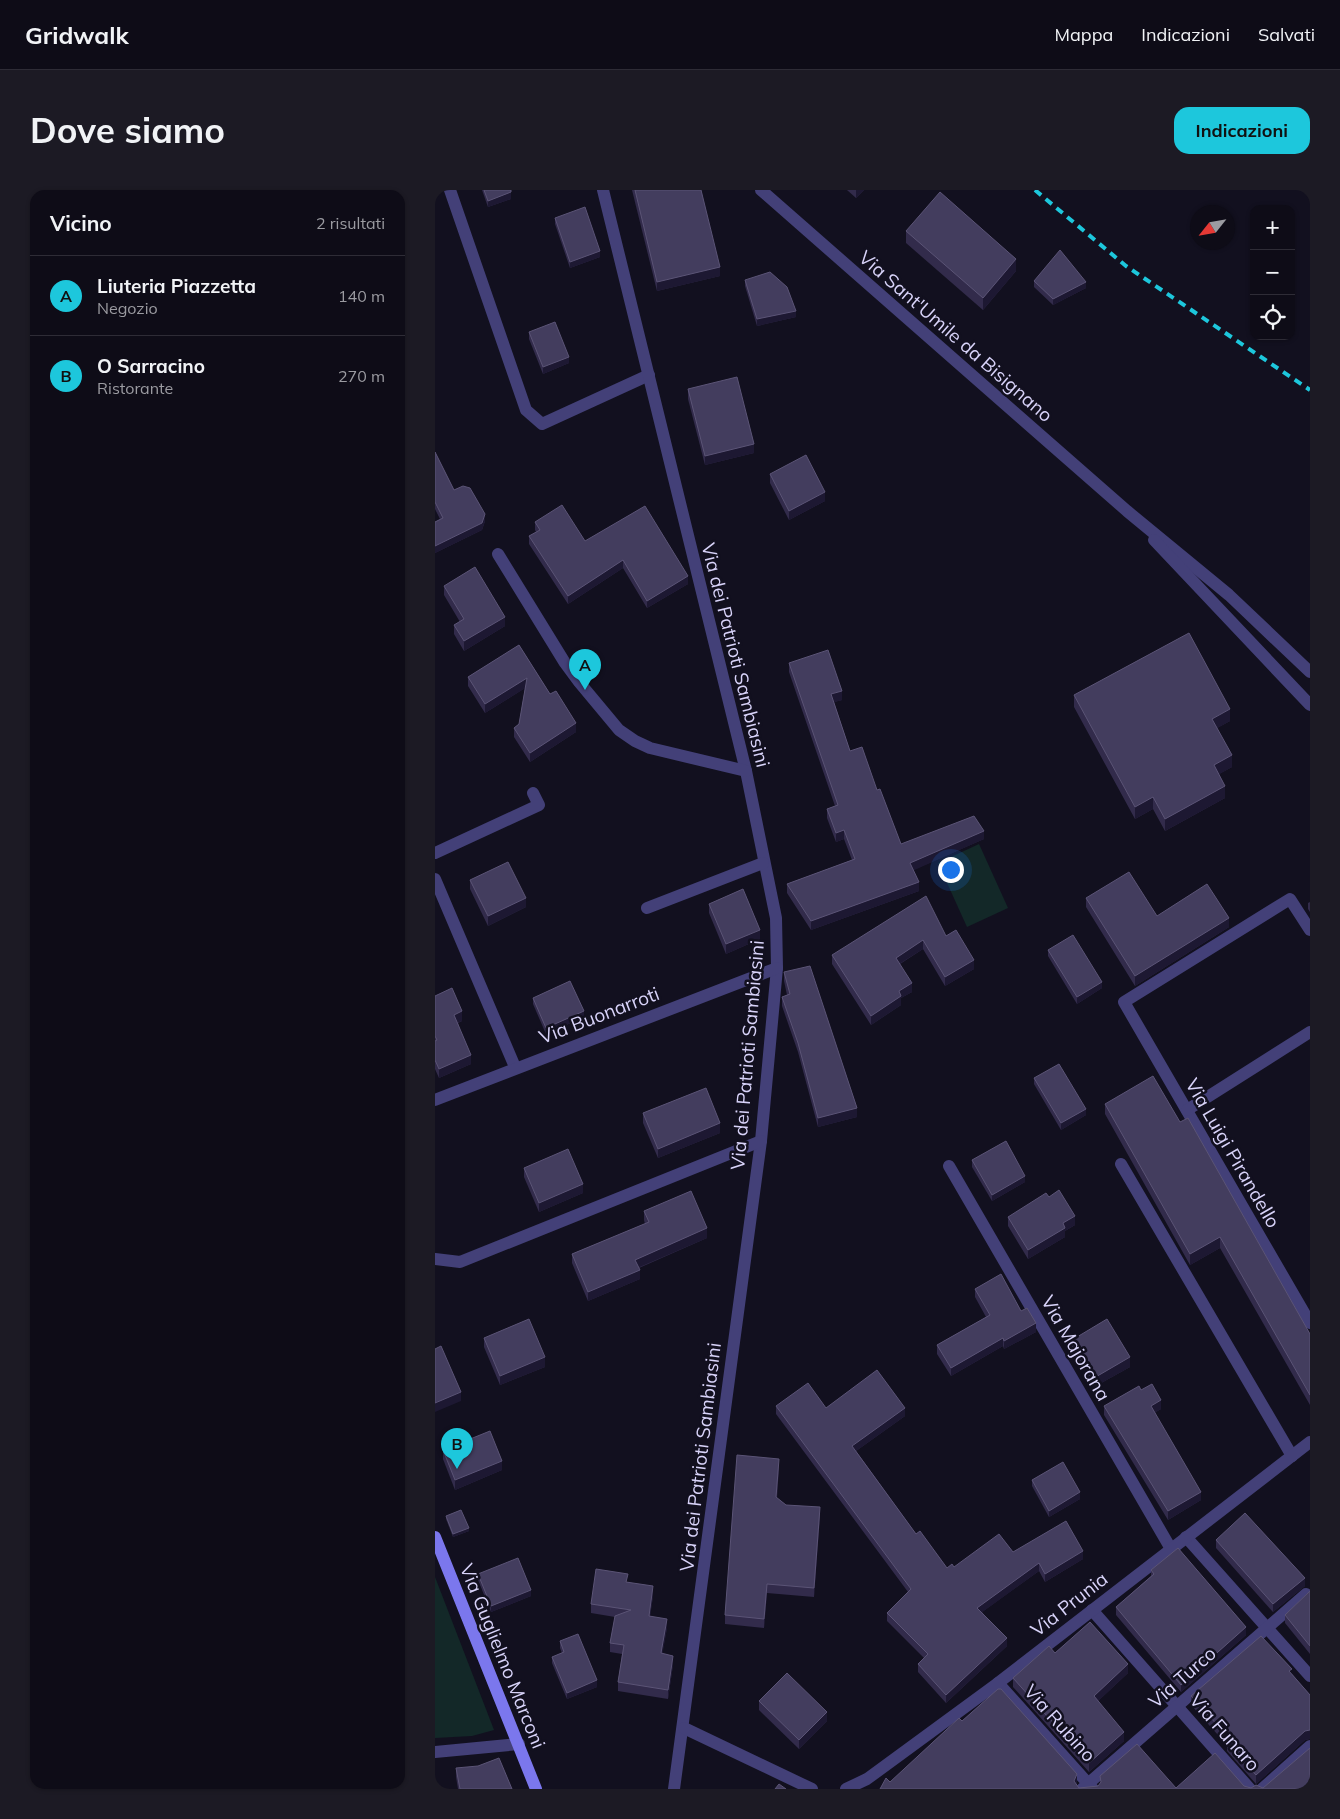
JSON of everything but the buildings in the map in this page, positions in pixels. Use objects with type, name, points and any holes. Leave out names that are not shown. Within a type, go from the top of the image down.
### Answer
[{"type":"main road","name":"Via Guglielmo Marconi","points":[[435,1537],[536,1789]]},
{"type":"street","points":[[450,190],[526,410],[542,424],[649,375]]},
{"type":"street","name":"Via dei Patrioti Sambiasini","points":[[603,190],[745,771],[776,918],[777,968],[761,1141],[675,1789]]},
{"type":"street","name":"Via Sant'Umile da Bisignano","points":[[761,190],[1127,511],[1229,596],[1310,672]]},
{"type":"street","name":"Via Sant'Umile da Bisignano","points":[[1127,511],[1251,645],[1310,705]]},
{"type":"street","points":[[498,554],[565,663],[619,730],[650,748],[745,771]]},
{"type":"street","points":[[435,853],[539,805],[533,793]]},
{"type":"street","points":[[647,908],[763,863]]},
{"type":"street","points":[[435,879],[439,903],[515,1067]]},
{"type":"street","name":"Via Luigi Pirandello","points":[[1310,930],[1290,899],[1124,1002],[1310,1323]]},
{"type":"street","name":"Via Buonarroti","points":[[435,1100],[515,1067],[777,968]]},
{"type":"street","points":[[1187,1110],[1310,1032]]},
{"type":"street","points":[[435,1259],[460,1262],[761,1141]]},
{"type":"street","points":[[1121,1164],[1291,1456]]},
{"type":"street","name":"Via Majorana","points":[[949,1166],[1171,1549]]},
{"type":"street","name":"Via Prunia","points":[[846,1789],[867,1780],[998,1683],[1310,1442]]},
{"type":"street","points":[[1186,1537],[1310,1676]]},
{"type":"street","name":"Via Turco","points":[[1088,1787],[1305,1594]]},
{"type":"street","name":"Via Funaro","points":[[1092,1610],[1250,1789]]},
{"type":"street","name":"Via Rubino","points":[[998,1683],[1088,1787]]},
{"type":"street","points":[[684,1728],[811,1789]]},
{"type":"street","points":[[435,1752],[519,1744]]},
{"type":"street","points":[[1262,1789],[1310,1746]]},
{"type":"green space","points":[[979,844],[1008,908],[967,927],[938,863]]},
{"type":"green space","points":[[435,1577],[494,1730],[472,1736],[435,1738]]},
{"type":"railway","points":[[1035,190],[1126,266],[1310,390]]},
{"type":"place","name":"Liuteria Piazzetta","points":[[585,690]]},
{"type":"place","name":"O Sarracino","points":[[457,1469]]}]
